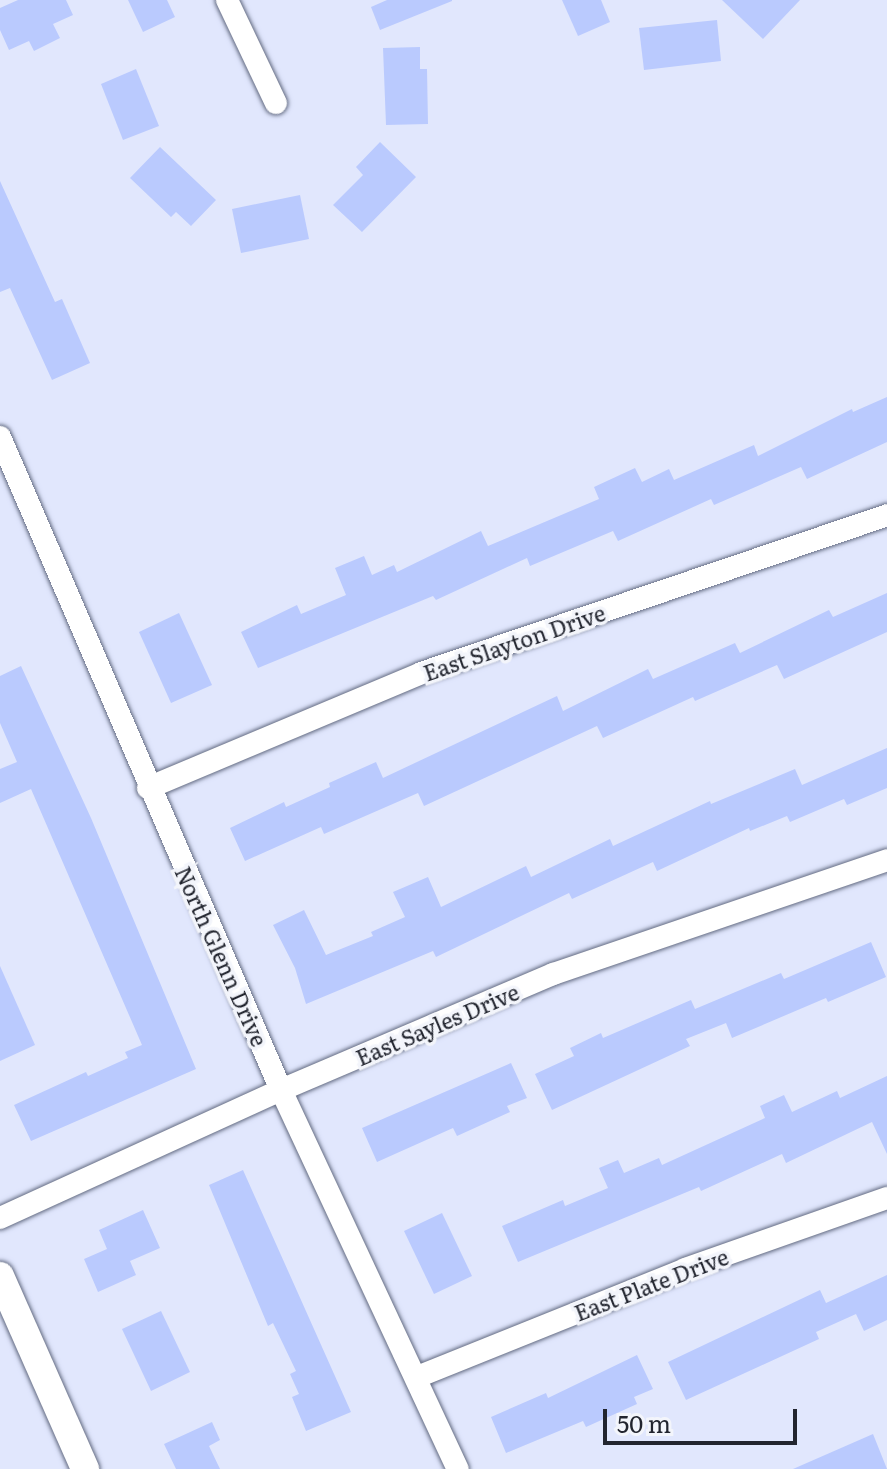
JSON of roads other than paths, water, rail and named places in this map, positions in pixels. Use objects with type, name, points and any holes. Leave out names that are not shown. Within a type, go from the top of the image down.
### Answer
[{"type":"street","points":[[227,0],[276,103]]},
{"type":"street","name":"North Glenn Drive","points":[[0,437],[57,562],[148,788],[281,1090],[458,1469]]},
{"type":"street","name":"East Slayton Drive","points":[[148,788],[421,673],[887,515]]},
{"type":"street","name":"East Sayles Drive","points":[[0,1218],[281,1090],[553,974],[887,860]]},
{"type":"street","name":"East Plate Drive","points":[[417,1377],[685,1269],[887,1198]]},
{"type":"street","points":[[0,1276],[85,1469]]}]
